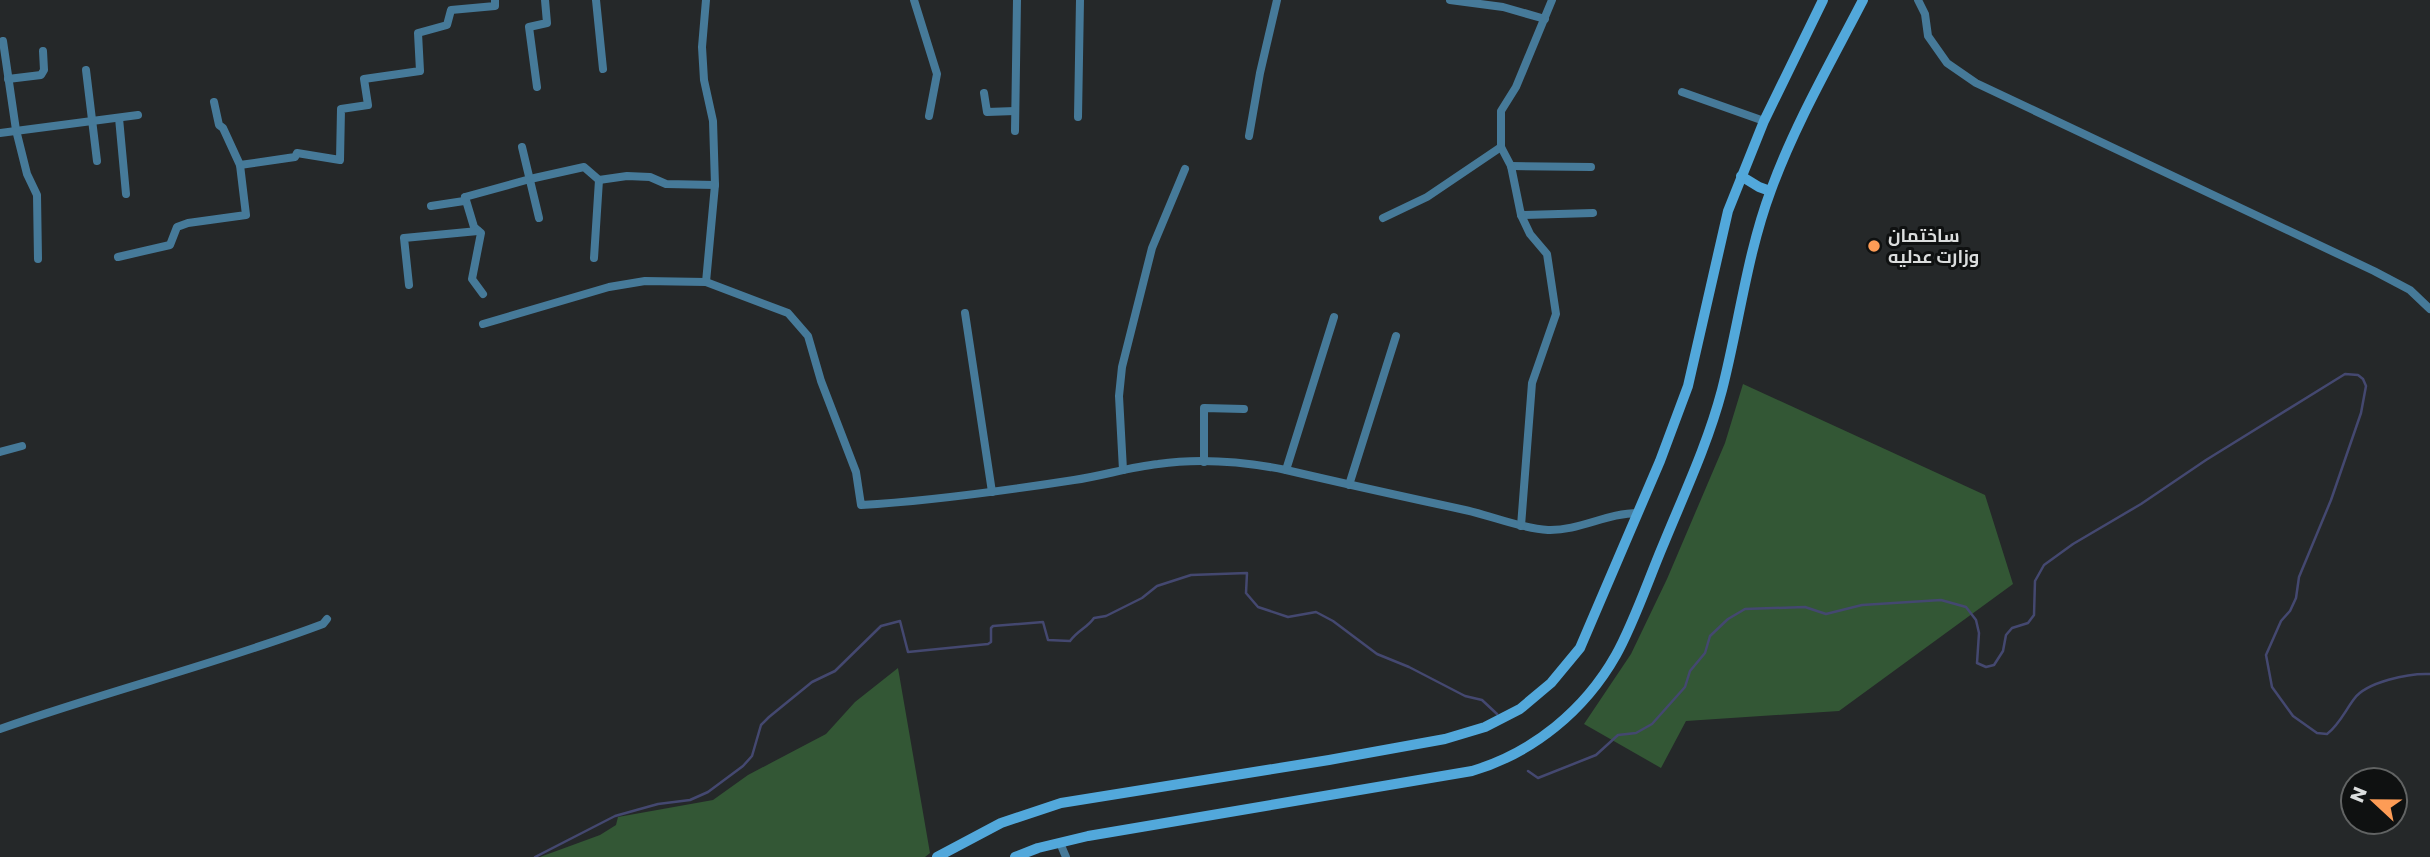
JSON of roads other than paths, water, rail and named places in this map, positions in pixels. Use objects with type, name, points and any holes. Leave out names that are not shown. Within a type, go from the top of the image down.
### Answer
[{"type":"street","points":[[240,165],[295,158],[297,153],[340,160],[341,109],[368,105],[364,79],[420,72],[418,33],[449,24],[452,10],[495,6],[495,0]]},
{"type":"street","points":[[537,87],[529,28],[547,23],[545,0]]},
{"type":"street","points":[[596,0],[603,69]]},
{"type":"street","points":[[706,0],[702,47],[704,80],[713,121],[715,185],[706,282]]},
{"type":"street","points":[[914,0],[936,69],[929,116]]},
{"type":"street","points":[[1015,131],[1017,0]]},
{"type":"street","points":[[1078,117],[1080,0]]},
{"type":"street","points":[[1249,136],[1277,0]]},
{"type":"street","points":[[1450,0],[1503,7],[1545,19]]},
{"type":"street","points":[[1521,526],[1532,383],[1556,314],[1547,254],[1530,234],[1521,215],[1511,166],[1501,147],[1501,111],[1516,87],[1552,0]]},
{"type":"street","points":[[937,857],[1002,823],[1061,803],[1445,739],[1485,727],[1520,709],[1551,684],[1580,648],[1688,386],[1728,211],[1764,121],[1823,0]]},
{"type":"street","points":[[1015,857],[1060,842],[1472,771],[1499,763],[1556,727],[1593,689],[1617,654],[1709,436],[1770,191],[1793,136],[1863,0]]},
{"type":"street","points":[[1918,0],[1925,14],[1928,36],[1947,64],[1976,83],[2374,271],[2410,290],[2430,309]]},
{"type":"street","points":[[3,41],[16,130],[28,178],[37,195],[38,260]]},
{"type":"street","points":[[8,79],[41,75],[44,70],[43,51]]},
{"type":"street","points":[[86,70],[97,161]]},
{"type":"street","points":[[1682,92],[1764,121]]},
{"type":"street","points":[[985,93],[987,112],[1015,111]]},
{"type":"street","points":[[118,257],[170,245],[177,228],[188,223],[246,215],[240,165],[223,128],[219,125],[214,102]]},
{"type":"street","points":[[0,133],[138,115]]},
{"type":"street","points":[[119,118],[126,194]]},
{"type":"street","points":[[522,147],[539,218]]},
{"type":"street","points":[[1383,218],[1427,197],[1501,147]]},
{"type":"street","points":[[1511,166],[1591,167]]},
{"type":"street","points":[[431,206],[464,201],[465,197],[530,178],[584,167],[599,180],[627,176],[650,177],[666,184],[715,185]]},
{"type":"street","points":[[1123,470],[1119,396],[1122,367],[1152,248],[1185,169]]},
{"type":"street","points":[[1741,176],[1770,191]]},
{"type":"street","points":[[594,258],[599,180]]},
{"type":"street","points":[[465,197],[474,227],[481,233],[472,279],[483,293]]},
{"type":"street","points":[[1521,215],[1592,213]]},
{"type":"street","points":[[409,285],[404,238],[478,230]]},
{"type":"street","points":[[483,324],[609,288],[645,281],[706,282],[788,313],[808,337],[821,381],[856,472],[861,505],[992,492],[1075,480],[1160,463],[1204,462],[1286,470],[1468,510],[1521,526],[1550,530],[1574,528],[1626,513],[1637,513]]},
{"type":"street","points":[[965,313],[992,492]]},
{"type":"street","points":[[1286,470],[1334,317]]},
{"type":"street","points":[[1349,485],[1396,336]]},
{"type":"street","points":[[1204,462],[1204,408],[1244,409]]},
{"type":"street","points":[[0,452],[22,446]]},
{"type":"street","points":[[0,729],[52,710],[254,650],[323,624],[327,619]]},
{"type":"street","points":[[1060,842],[1066,857]]},
{"type":"waterway","points":[[1528,771],[1538,778],[1596,755],[1618,735],[1636,733],[1652,724],[1685,687],[1690,671],[1705,653],[1710,636],[1728,619],[1745,609],[1805,607],[1826,614],[1862,605],[1941,600],[1966,607],[1976,620],[1979,633],[1977,663],[1986,667],[1994,665],[2003,651],[2006,635],[2012,628],[2028,623],[2034,615],[2035,581],[2044,565],[2073,544],[2141,504],[2206,460],[2345,374],[2358,375],[2366,386],[2361,413],[2331,500],[2299,577],[2296,598],[2281,621],[2266,655],[2272,687],[2293,716],[2317,733],[2327,734],[2354,699],[2368,688],[2400,677],[2430,674]]},
{"type":"waterway","points":[[535,857],[615,816],[658,804],[690,800],[708,792],[752,756],[761,725],[769,717],[812,682],[835,671],[881,626],[900,621],[908,652],[988,644],[991,642],[993,626],[1043,622],[1048,640],[1070,641],[1094,618],[1106,616],[1142,598],[1157,586],[1191,575],[1247,573],[1246,593],[1258,607],[1288,617],[1316,612],[1333,621],[1377,654],[1465,696],[1482,700],[1497,714]]},
{"type":"place","name":"ساختمان وزارت عدلیه","points":[[1874,246]]}]
